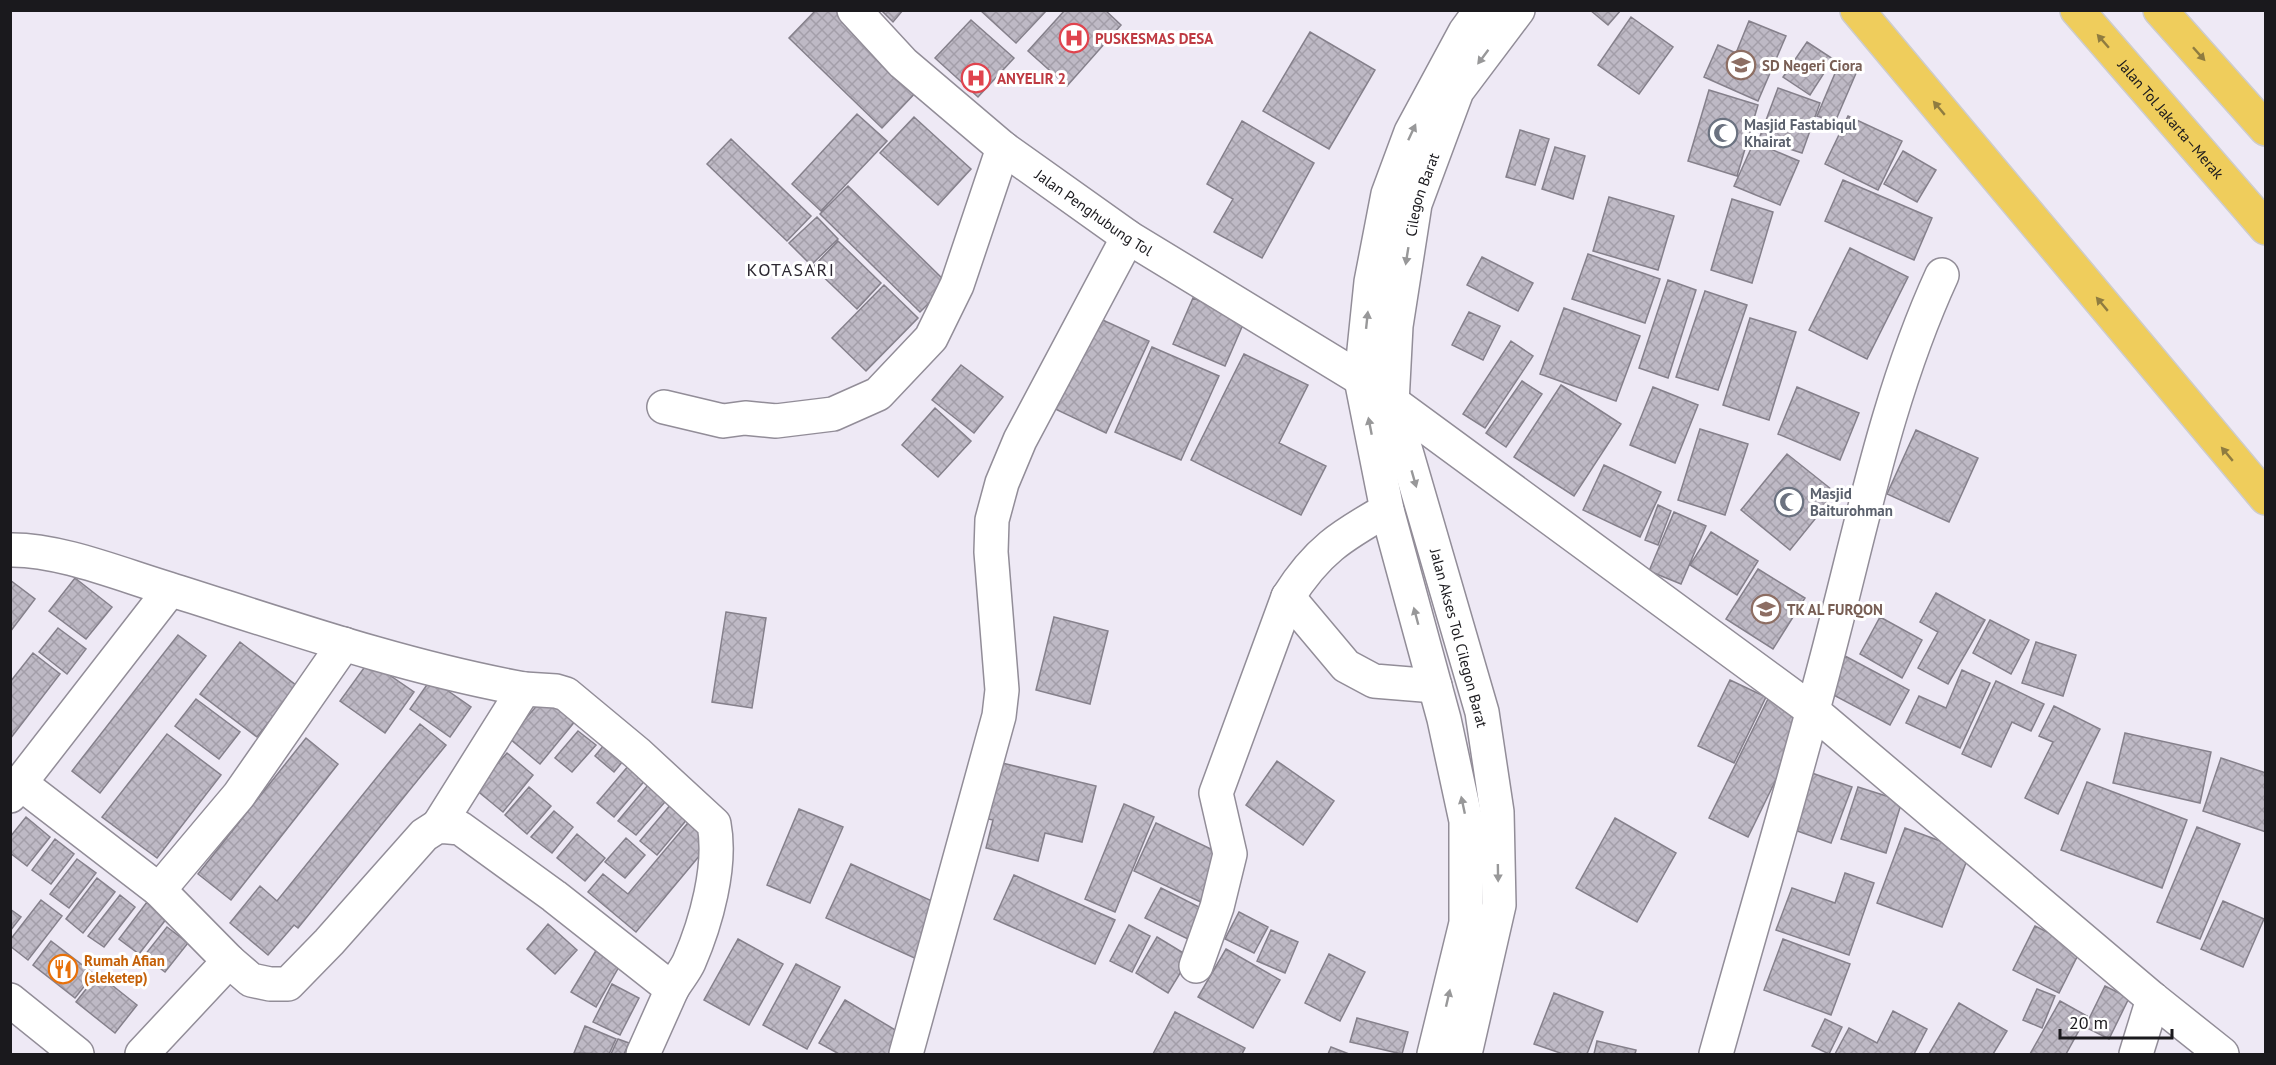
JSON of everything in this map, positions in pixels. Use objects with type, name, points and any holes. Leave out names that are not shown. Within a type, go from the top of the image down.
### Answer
[{"type":"highway","points":[[1857,10],[2265,498]]},
{"type":"highway","name":"Jalan Tol Jakarta–Merak","points":[[2077,10],[2265,228]]},
{"type":"highway","points":[[2160,10],[2265,129]]},
{"type":"street","name":"Jalan Penghubung Tol","points":[[854,10],[903,63],[1003,148],[1128,237],[1361,379],[1812,711],[2153,999],[2222,1054]]},
{"type":"street","name":"Cilegon Barat","points":[[1392,403],[1396,326],[1415,204],[1457,91],[1518,10]]},
{"type":"street","points":[[1434,1054],[1466,923],[1466,821],[1435,686],[1387,510],[1361,379],[1371,282],[1388,195],[1411,132],[1473,21]]},
{"type":"street","points":[[663,407],[723,421],[745,418],[776,421],[833,414],[878,394],[931,338],[957,285],[1003,148]]},
{"type":"street","points":[[906,1054],[999,716],[1002,690],[991,552],[992,520],[1002,483],[1020,440],[1128,237]]},
{"type":"street","points":[[1716,1054],[1812,711],[1889,419],[1921,321],[1942,274]]},
{"type":"street","name":"Jalan Akses Tol Cilegon Barat","points":[[1392,403],[1482,712],[1497,812],[1499,905],[1465,1054]]},
{"type":"street","points":[[1196,966],[1218,908],[1230,855],[1216,793],[1288,597],[1306,569],[1339,538],[1387,510]]},
{"type":"street","points":[[10,550],[82,561],[344,644],[474,679],[524,689],[566,694],[637,753],[714,824],[718,842],[707,916],[688,964],[672,989],[643,1054]]},
{"type":"street","points":[[170,590],[15,789],[159,890],[229,961],[251,980],[270,984],[288,984],[329,942],[424,835],[438,826],[524,689]]},
{"type":"street","points":[[1288,597],[1346,666],[1374,681],[1435,686]]},
{"type":"street","points":[[159,890],[239,795],[344,644]]},
{"type":"street","points":[[438,826],[460,828],[554,896],[672,989]]},
{"type":"street","points":[[142,1054],[229,961]]},
{"type":"street","points":[[2136,1054],[2153,999]]},
{"type":"street","points":[[10,1000],[77,1054]]},
{"type":"building","points":[[816,10],[841,10],[921,87],[882,128],[789,38]]},
{"type":"building","points":[[881,10],[903,10],[893,22]]},
{"type":"building","points":[[980,10],[1047,10],[1016,43]]},
{"type":"building","name":"PUSKESMAS DESA","points":[[1065,10],[1105,10],[1121,25],[1067,86],[1028,51]]},
{"type":"building","points":[[1590,10],[1621,10],[1608,25]]},
{"type":"building","points":[[1631,17],[1673,47],[1639,94],[1598,65]]},
{"type":"building","name":"ANYELIR 2","points":[[971,20],[1014,58],[978,97],[935,58]]},
{"type":"building","name":"SD Negeri Ciora","points":[[1749,21],[1786,36],[1758,101],[1704,77],[1718,45],[1736,53]]},
{"type":"building","points":[[1310,32],[1375,70],[1329,149],[1263,111]]},
{"type":"building","points":[[1807,42],[1833,59],[1810,95],[1783,77]]},
{"type":"building","points":[[1839,64],[1857,71],[1835,122],[1817,116]]},
{"type":"building","points":[[1778,88],[1820,103],[1802,153],[1759,139]]},
{"type":"building","name":"Masjid Fastabiqul Khairat","points":[[1709,90],[1758,105],[1737,176],[1688,161]]},
{"type":"building","points":[[857,114],[887,141],[821,211],[792,184]]},
{"type":"building","points":[[1848,116],[1902,141],[1878,190],[1825,164]]},
{"type":"building","points":[[914,117],[971,169],[938,205],[880,153]]},
{"type":"building","points":[[1242,121],[1314,163],[1262,258],[1214,232],[1233,199],[1207,184]]},
{"type":"building","points":[[1520,130],[1549,139],[1535,185],[1506,177]]},
{"type":"building","points":[[731,139],[811,216],[787,241],[707,164]]},
{"type":"building","points":[[1754,142],[1799,161],[1780,205],[1734,186]]},
{"type":"building","points":[[1555,147],[1585,156],[1573,199],[1542,189]]},
{"type":"building","points":[[1903,151],[1936,170],[1917,202],[1884,184]]},
{"type":"building","points":[[1843,180],[1932,218],[1914,260],[1825,221]]},
{"type":"building","points":[[848,186],[948,284],[920,312],[820,214]]},
{"type":"building","points":[[1609,197],[1674,216],[1658,270],[1593,251]]},
{"type":"building","points":[[1732,199],[1773,212],[1752,283],[1711,270]]},
{"type":"building","points":[[817,217],[838,239],[811,265],[789,243]]},
{"type":"building","points":[[838,241],[881,283],[857,309],[813,267]]},
{"type":"building","points":[[1850,248],[1908,277],[1867,359],[1809,330]]},
{"type":"building","points":[[1588,254],[1660,279],[1645,323],[1572,299]]},
{"type":"building","points":[[1482,257],[1533,283],[1518,311],[1467,285]]},
{"type":"building","points":[[1668,280],[1696,290],[1668,378],[1639,368]]},
{"type":"building","points":[[884,285],[918,318],[866,371],[832,338]]},
{"type":"building","points":[[1705,291],[1747,305],[1718,390],[1676,377]]},
{"type":"building","points":[[1193,298],[1245,320],[1225,366],[1173,344]]},
{"type":"building","points":[[1564,308],[1640,336],[1616,401],[1540,374]]},
{"type":"building","points":[[1469,312],[1500,326],[1483,360],[1452,345]]},
{"type":"building","points":[[1096,317],[1149,341],[1106,433],[1053,408]]},
{"type":"building","points":[[1750,318],[1796,332],[1769,420],[1723,405]]},
{"type":"building","points":[[1511,341],[1533,356],[1485,428],[1463,414]]},
{"type":"building","points":[[1152,347],[1219,376],[1181,460],[1115,432]]},
{"type":"building","points":[[1244,354],[1308,385],[1279,443],[1326,466],[1301,515],[1191,460]]},
{"type":"building","points":[[961,365],[1003,397],[974,433],[932,400]]},
{"type":"building","points":[[1522,381],[1542,394],[1506,447],[1486,433]]},
{"type":"building","points":[[1561,385],[1621,424],[1574,496],[1514,457]]},
{"type":"building","points":[[1653,387],[1698,405],[1675,463],[1630,445]]},
{"type":"building","points":[[1797,387],[1859,413],[1840,460],[1778,434]]},
{"type":"building","points":[[935,408],[971,441],[938,477],[902,445]]},
{"type":"building","points":[[1700,429],[1748,444],[1725,515],[1678,500]]},
{"type":"building","points":[[1916,430],[1978,458],[1949,522],[1887,494]]},
{"type":"building","name":"Masjid Baiturohman","points":[[1787,454],[1836,493],[1790,550],[1741,510]]},
{"type":"building","points":[[1604,465],[1661,492],[1640,537],[1583,510]]},
{"type":"building","points":[[1658,505],[1671,511],[1658,545],[1645,540]]},
{"type":"building","points":[[1674,512],[1706,526],[1681,584],[1649,571]]},
{"type":"building","points":[[1711,532],[1758,561],[1737,595],[1690,565]]},
{"type":"building","name":"TK AL FURQON","points":[[1758,569],[1805,598],[1773,649],[1726,619]]},
{"type":"building","points":[[75,578],[112,607],[86,639],[49,611]]},
{"type":"building","points":[[10,580],[35,599],[10,632]]},
{"type":"building","points":[[1936,593],[1985,620],[1948,684],[1918,668],[1938,632],[1920,622]]},
{"type":"building","points":[[726,612],[766,618],[752,708],[712,702]]},
{"type":"building","points":[[1054,617],[1108,631],[1090,704],[1036,690]]},
{"type":"building","points":[[1880,617],[1922,640],[1902,678],[1860,654]]},
{"type":"building","points":[[1990,620],[2029,640],[2011,674],[1973,653]]},
{"type":"building","points":[[58,628],[86,649],[67,674],[39,652]]},
{"type":"building","points":[[178,635],[206,656],[100,793],[72,771]]},
{"type":"building","points":[[240,642],[297,686],[257,737],[200,694]]},
{"type":"building","points":[[2036,642],[2076,655],[2063,696],[2022,683]]},
{"type":"building","points":[[33,653],[60,674],[10,739],[10,682]]},
{"type":"building","points":[[1845,656],[1909,690],[1890,725],[1826,691]]},
{"type":"building","points":[[369,661],[414,692],[385,733],[340,701]]},
{"type":"building","points":[[1962,670],[1990,683],[1960,748],[1906,723],[1919,696],[1946,708]]},
{"type":"building","points":[[431,679],[471,707],[450,737],[410,709]]},
{"type":"building","points":[[1730,680],[1766,697],[1734,763],[1698,746]]},
{"type":"building","points":[[1996,681],[2044,704],[2031,731],[2012,722],[1991,767],[1962,754]]},
{"type":"building","points":[[546,695],[576,720],[540,764],[509,738]]},
{"type":"building","points":[[1769,697],[1807,716],[1748,837],[1709,818]]},
{"type":"building","points":[[196,699],[240,732],[219,759],[175,726]]},
{"type":"building","points":[[2054,706],[2100,729],[2058,814],[2025,798],[2053,742],[2039,736]]},
{"type":"building","points":[[420,724],[446,745],[298,928],[294,925],[268,955],[230,923],[260,886],[277,901]]},
{"type":"building","points":[[578,731],[596,745],[572,772],[555,758]]},
{"type":"building","points":[[2125,733],[2211,752],[2200,803],[2113,783]]},
{"type":"building","points":[[167,734],[221,775],[157,858],[102,817]]},
{"type":"building","points":[[306,738],[338,764],[231,900],[198,874]]},
{"type":"building","points":[[609,739],[628,755],[614,772],[595,756]]},
{"type":"building","points":[[507,753],[533,775],[503,812],[475,789]]},
{"type":"building","points":[[635,758],[652,772],[614,817],[597,803]]},
{"type":"building","points":[[2221,758],[2266,773],[2266,832],[2203,811]]},
{"type":"building","points":[[990,760],[1096,786],[1082,842],[1045,833],[1038,861],[986,848],[993,820],[975,816]]},
{"type":"building","points":[[1277,761],[1334,801],[1303,845],[1246,805]]},
{"type":"building","points":[[1809,772],[1852,787],[1831,843],[1789,828]]},
{"type":"building","points":[[653,779],[671,795],[636,835],[618,821]]},
{"type":"building","points":[[2087,782],[2187,820],[2162,888],[2061,850]]},
{"type":"building","points":[[529,787],[551,806],[527,834],[505,815]]},
{"type":"building","points":[[1858,787],[1902,801],[1886,853],[1841,839]]},
{"type":"building","points":[[677,797],[694,811],[657,855],[640,841]]},
{"type":"building","points":[[1124,804],[1154,817],[1115,912],[1085,899]]},
{"type":"building","points":[[799,809],[843,827],[810,903],[767,885]]},
{"type":"building","points":[[554,811],[573,827],[552,853],[531,837]]},
{"type":"building","points":[[26,817],[50,837],[27,866],[10,853],[10,837]]},
{"type":"building","points":[[692,818],[715,837],[636,932],[588,892],[603,874],[628,894]]},
{"type":"building","points":[[1615,818],[1676,853],[1637,922],[1576,888]]},
{"type":"building","points":[[1156,823],[1228,857],[1205,904],[1134,871]]},
{"type":"building","points":[[2197,827],[2240,844],[2200,939],[2157,922]]},
{"type":"building","points":[[1905,828],[1970,852],[1942,927],[1877,903]]},
{"type":"building","points":[[577,834],[605,858],[585,881],[557,858]]},
{"type":"building","points":[[626,838],[645,855],[625,878],[605,862]]},
{"type":"building","points":[[55,839],[74,854],[51,884],[32,870]]},
{"type":"building","points":[[77,859],[96,873],[69,908],[50,894]]},
{"type":"building","points":[[851,864],[943,906],[919,960],[826,918]]},
{"type":"building","points":[[1845,873],[1874,883],[1849,955],[1776,930],[1792,888],[1835,903]]},
{"type":"building","points":[[1014,875],[1115,920],[1095,964],[994,919]]},
{"type":"building","points":[[97,878],[115,892],[83,933],[66,919]]},
{"type":"building","points":[[1161,888],[1211,913],[1196,943],[1145,918]]},
{"type":"building","points":[[120,895],[135,907],[104,947],[88,936]]},
{"type":"building","points":[[41,900],[62,916],[28,960],[10,946],[10,940]]},
{"type":"building","points":[[2223,901],[2264,919],[2243,967],[2201,949]]},
{"type":"building","points":[[147,902],[167,918],[139,954],[119,939]]},
{"type":"building","points":[[10,909],[21,917],[10,931]]},
{"type":"building","points":[[1239,912],[1268,927],[1254,953],[1225,939]]},
{"type":"building","points":[[548,924],[577,950],[555,974],[527,949]]},
{"type":"building","points":[[1129,925],[1150,936],[1132,972],[1110,961]]},
{"type":"building","points":[[2035,926],[2081,949],[2059,993],[2013,970]]},
{"type":"building","points":[[167,927],[188,943],[165,972],[144,956]]},
{"type":"building","points":[[1271,930],[1298,942],[1285,973],[1257,961]]},
{"type":"building","points":[[1157,937],[1190,957],[1168,993],[1136,973]]},
{"type":"building","points":[[738,939],[783,964],[749,1025],[704,1000]]},
{"type":"building","points":[[1783,939],[1850,964],[1831,1015],[1764,990]]},
{"type":"building","name":"Rumah Afian (sleketep)","points":[[51,941],[94,974],[75,998],[33,965]]},
{"type":"building","points":[[600,944],[624,958],[596,1007],[571,992]]},
{"type":"building","points":[[1226,949],[1280,980],[1253,1028],[1198,997]]},
{"type":"building","points":[[1329,954],[1365,972],[1340,1021],[1305,1003]]},
{"type":"building","points":[[796,964],[840,987],[807,1049],[763,1025]]},
{"type":"building","points":[[98,974],[137,1005],[115,1033],[76,1002]]},
{"type":"building","points":[[612,984],[639,998],[620,1035],[593,1022]]},
{"type":"building","points":[[2105,986],[2129,998],[2109,1039],[2085,1027]]},
{"type":"building","points":[[2037,989],[2055,996],[2042,1028],[2023,1020]]},
{"type":"building","points":[[1554,993],[1603,1012],[1587,1054],[1563,1054],[1534,1044]]},
{"type":"building","points":[[845,1000],[902,1034],[890,1054],[839,1054],[819,1043]]},
{"type":"building","points":[[2060,1001],[2087,1016],[2066,1054],[2030,1054]]},
{"type":"building","points":[[1959,1003],[2007,1031],[1993,1054],[1929,1054]]},
{"type":"building","points":[[1893,1011],[1927,1029],[1914,1054],[1835,1054],[1849,1028],[1877,1043]]},
{"type":"building","points":[[1175,1012],[1245,1048],[1242,1054],[1153,1054]]},
{"type":"building","points":[[1357,1018],[1408,1032],[1402,1054],[1350,1042]]},
{"type":"building","points":[[1825,1019],[1842,1027],[1829,1054],[1812,1046]]},
{"type":"building","points":[[585,1026],[616,1039],[609,1054],[574,1053]]},
{"type":"building","points":[[618,1039],[629,1043],[624,1054],[611,1054]]},
{"type":"building","points":[[1597,1041],[1636,1050],[1635,1054],[1594,1054]]},
{"type":"building","points":[[1331,1047],[1349,1054],[1328,1054]]},
{"type":"place","name":"PUSKESMAS DESA","points":[[1074,38]]},
{"type":"place","name":"SD Negeri Ciora","points":[[1741,65]]},
{"type":"place","name":"ANYELIR 2","points":[[976,78]]},
{"type":"place","name":"Masjid Fastabiqul Khairat","points":[[1723,133]]},
{"type":"place","name":"Masjid Baiturohman","points":[[1789,502]]},
{"type":"place","name":"TK AL FURQON","points":[[1766,609]]},
{"type":"place","name":"Rumah Afian (sleketep)","points":[[63,969]]},
{"type":"district","name":"KOTASARI","points":[[791,269]]}]
